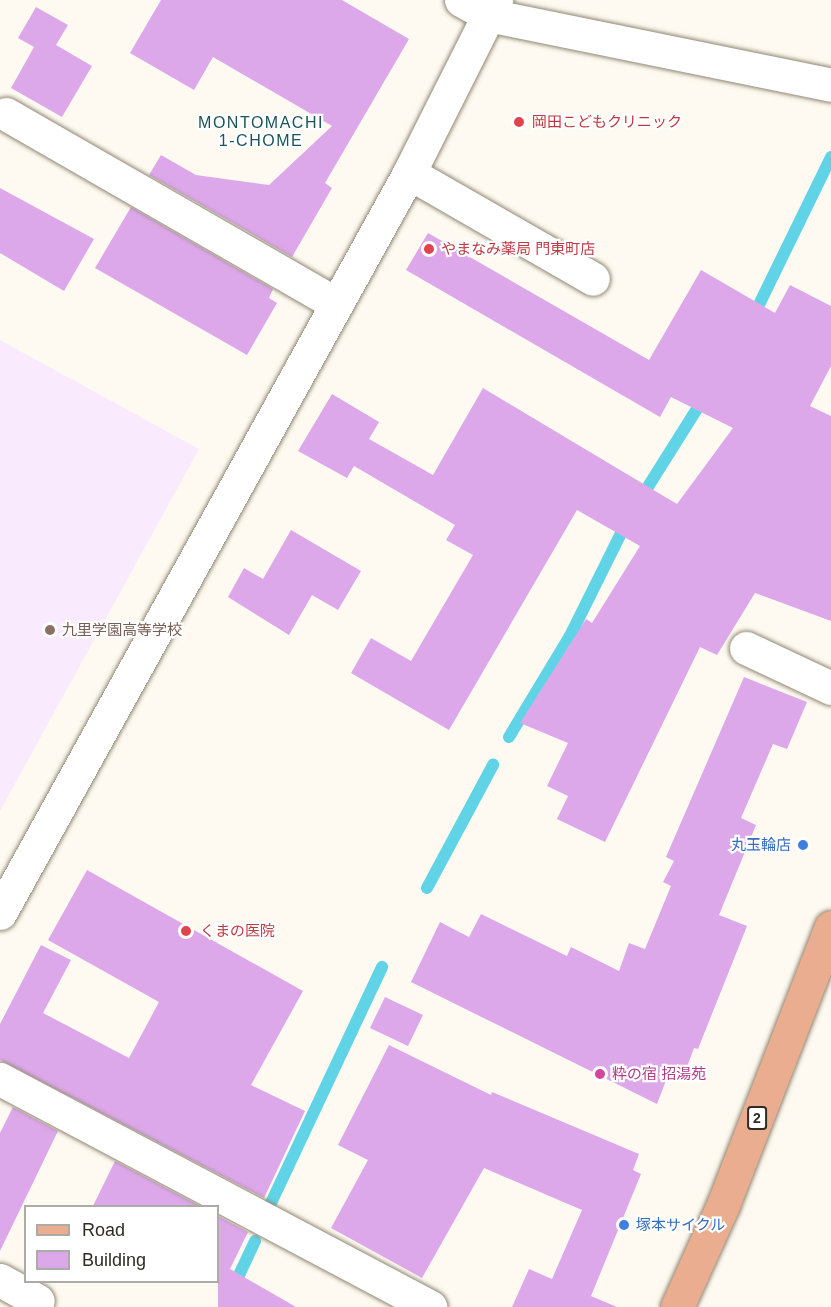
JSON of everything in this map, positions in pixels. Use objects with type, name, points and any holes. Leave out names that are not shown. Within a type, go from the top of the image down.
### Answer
[{"type":"main road","name":"2","points":[[677,1307],[723,1205],[831,927]]},
{"type":"street","points":[[0,913],[335,303],[409,173],[482,5],[831,85]]},
{"type":"street","points":[[6,114],[335,303]]},
{"type":"street","points":[[409,173],[592,279]]},
{"type":"street","points":[[746,648],[831,688]]},
{"type":"street","points":[[0,1079],[430,1307]]},
{"type":"street","points":[[0,1280],[38,1301]]},
{"type":"shaded area","name":"九里学園高等学校","points":[[0,340],[199,449],[0,811]]},
{"type":"building","points":[[161,0],[342,0],[409,39],[325,183],[332,188],[292,257],[149,175],[161,155],[196,175],[269,185],[332,126],[213,57],[194,90],[130,53]]},
{"type":"building","points":[[36,7],[68,25],[56,45],[92,66],[62,117],[11,88],[34,47],[18,38]]},
{"type":"building","points":[[0,188],[94,239],[64,291],[0,253]]},
{"type":"building","points":[[131,207],[273,289],[269,298],[277,303],[247,355],[95,268]]},
{"type":"building","points":[[428,233],[649,360],[701,270],[775,313],[790,285],[831,306],[831,366],[810,406],[831,416],[831,621],[755,593],[717,655],[700,647],[605,842],[557,819],[568,796],[547,786],[568,743],[520,723],[586,619],[592,623],[640,546],[577,510],[449,730],[351,673],[371,638],[411,661],[473,555],[446,540],[455,525],[354,466],[347,478],[298,451],[332,394],[379,422],[369,439],[433,475],[483,388],[677,504],[733,428],[671,397],[660,417],[406,270]]},
{"type":"building","points":[[291,530],[361,571],[338,610],[312,595],[289,635],[228,597],[244,568],[263,579]]},
{"type":"building","points":[[744,677],[807,702],[787,749],[773,744],[741,818],[756,825],[719,915],[747,926],[698,1049],[694,1048],[684,1075],[670,1070],[657,1104],[411,982],[440,922],[469,937],[481,914],[567,956],[571,947],[619,971],[629,943],[645,949],[671,886],[663,882],[674,861],[666,857]]},
{"type":"building","points":[[87,870],[303,991],[251,1085],[305,1111],[264,1198],[0,1060],[0,1024],[41,945],[71,960],[43,1013],[129,1058],[159,1002],[48,940]]},
{"type":"building","points":[[385,997],[423,1015],[408,1046],[370,1028]]},
{"type":"building","points":[[389,1045],[491,1095],[492,1092],[639,1154],[633,1170],[641,1174],[591,1296],[617,1307],[512,1307],[529,1269],[552,1279],[582,1210],[484,1168],[422,1278],[331,1228],[368,1160],[338,1145]]},
{"type":"building","points":[[13,1107],[58,1131],[0,1251],[0,1133]]},
{"type":"building","points":[[115,1161],[198,1205],[93,1205]]},
{"type":"building","points":[[219,1217],[248,1232],[230,1269],[296,1307],[218,1307]]},
{"type":"waterway","points":[[753,317],[831,157]]},
{"type":"waterway","points":[[639,501],[705,396]]},
{"type":"waterway","points":[[509,737],[570,636],[627,521]]},
{"type":"waterway","points":[[427,888],[493,765]]},
{"type":"waterway","points":[[271,1203],[382,967]]},
{"type":"waterway","points":[[224,1307],[255,1241]]},
{"type":"place","name":"岡田こどもクリニック","points":[[519,122]]},
{"type":"place","name":"やまなみ薬局 門東町店","points":[[429,249]]},
{"type":"place","name":"九里学園高等学校","points":[[50,630]]},
{"type":"place","name":"丸玉輪店","points":[[803,845]]},
{"type":"place","name":"くまの医院","points":[[186,931]]},
{"type":"place","name":"粋の宿 招湯苑","points":[[600,1074]]},
{"type":"place","name":"塚本サイクル","points":[[624,1225]]},
{"type":"district","name":"MONTOMACHI 1-CHOME","points":[[261,132]]}]
